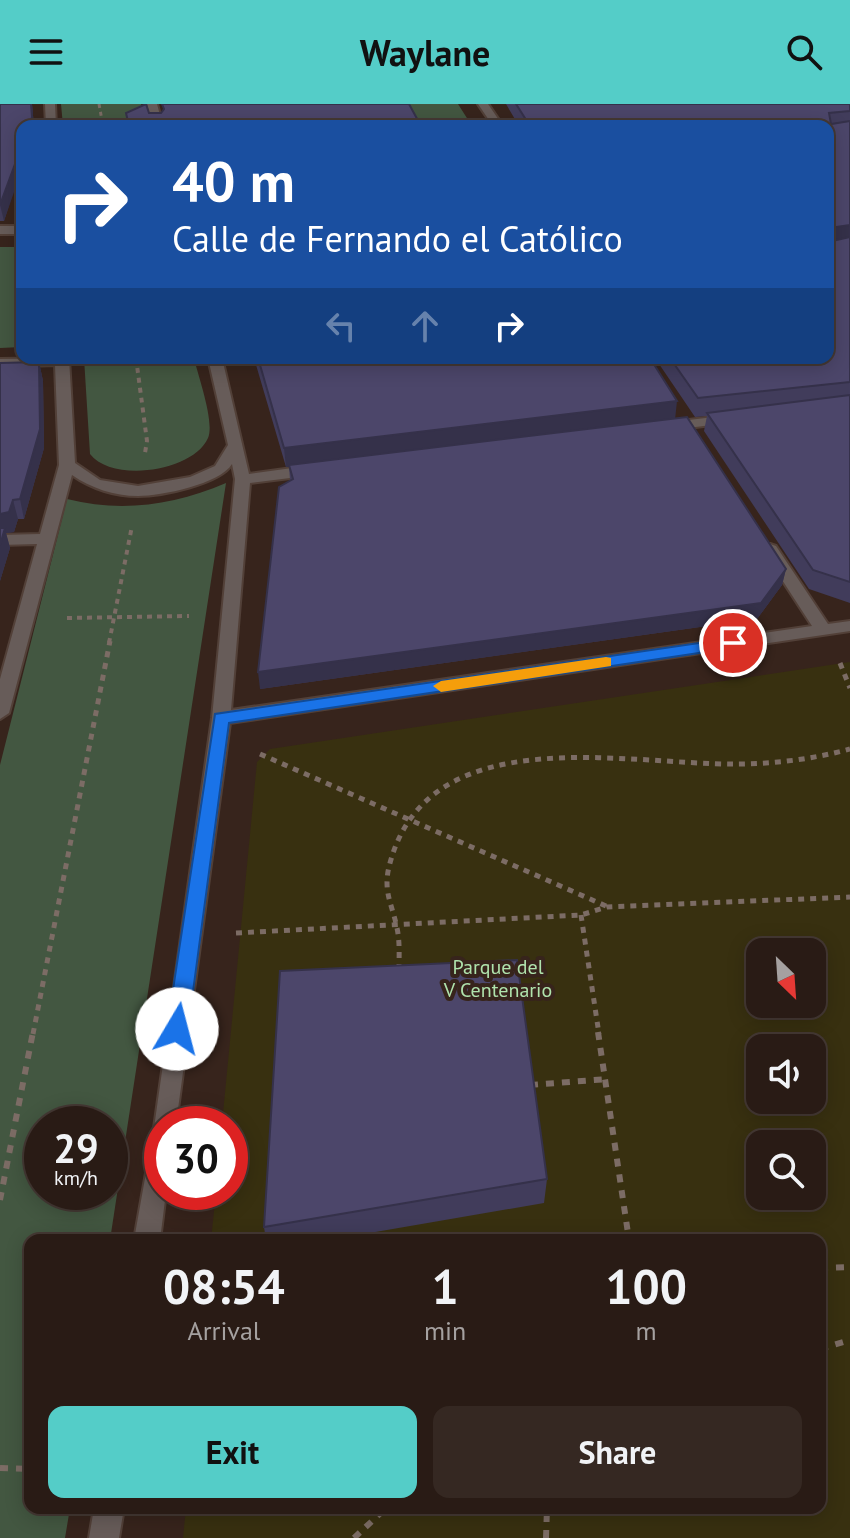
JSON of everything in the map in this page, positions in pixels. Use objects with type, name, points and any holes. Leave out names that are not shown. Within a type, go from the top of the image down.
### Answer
[{"type":"street","points":[[0,713],[67,465],[62,364]]},
{"type":"street","points":[[167,1106],[234,615],[243,479],[216,364]]},
{"type":"street","points":[[642,430],[747,417]]},
{"type":"street","points":[[67,465],[95,484],[138,491],[194,481],[221,469],[236,444]]},
{"type":"street","points":[[243,479],[335,467]]},
{"type":"street","points":[[0,540],[47,539]]},
{"type":"street","points":[[764,540],[823,630]]},
{"type":"street","points":[[221,718],[850,626]]},
{"type":"street","points":[[148,1234],[151,1210]]},
{"type":"street","points":[[104,1538],[108,1514]]},
{"type":"path","points":[[0,1200],[117,617],[147,441],[137,364]]},
{"type":"path","points":[[26,619],[234,615]]},
{"type":"path","points":[[836,652],[850,688]]},
{"type":"path","points":[[246,747],[607,907]]},
{"type":"path","points":[[400,979],[397,925],[387,902],[390,861],[409,819],[429,797],[446,785],[472,773],[522,761],[592,756],[734,764],[817,757],[850,749]]},
{"type":"path","points":[[191,934],[581,915],[607,907],[850,897]]},
{"type":"path","points":[[581,915],[628,1234]]},
{"type":"path","points":[[529,1085],[607,1079]]},
{"type":"path","points":[[826,1268],[850,1267]]},
{"type":"path","points":[[826,1347],[850,1340]]},
{"type":"path","points":[[0,1468],[24,1469]]},
{"type":"path","points":[[354,1538],[380,1514]]},
{"type":"path","points":[[546,1538],[547,1514]]},
{"type":"green space","points":[[61,104],[141,104],[146,120],[62,120]]},
{"type":"green space","points":[[401,104],[458,104],[468,120],[410,120]]},
{"type":"green space","points":[[0,247],[16,247],[16,347],[0,348]]},
{"type":"green space","points":[[84,364],[196,364],[208,410],[210,431],[200,450],[170,466],[133,471],[116,469],[90,454]]},
{"type":"green space","points":[[226,483],[128,1123],[128,1106],[24,1106],[24,1210],[115,1210],[111,1234],[24,1234],[24,1514],[69,1514],[65,1538],[0,1538],[0,765],[67,499],[108,506],[167,501]]},
{"type":"sand","name":"Parque del V Centenario","points":[[850,662],[850,1538],[183,1538],[185,1514],[826,1514],[826,1234],[212,1234],[214,1210],[248,1210],[248,1106],[224,1106],[257,762],[270,749]]},
{"type":"building","points":[[0,104],[31,104],[31,120],[16,120],[16,161],[0,205]]},
{"type":"building","points":[[146,104],[149,113],[161,113],[164,109],[162,104],[409,104],[418,120],[128,120],[126,113]]},
{"type":"building","points":[[516,104],[850,104],[850,111],[829,113],[830,120],[526,120]]},
{"type":"building","points":[[850,121],[850,225],[834,227],[834,124]]},
{"type":"building","points":[[850,237],[850,382],[698,398],[674,364],[834,364],[834,241]]},
{"type":"building","points":[[0,363],[39,364],[40,429],[20,499],[13,500],[9,512],[0,514]]},
{"type":"building","points":[[260,364],[654,364],[677,401],[284,448]]},
{"type":"building","points":[[850,395],[850,582],[813,570],[707,413]]},
{"type":"building","points":[[687,417],[786,569],[761,603],[258,672],[279,487],[293,479],[289,465]]},
{"type":"building","points":[[0,528],[5,528],[0,545]]},
{"type":"building","points":[[517,960],[547,1179],[264,1227],[280,971]]},
{"type":"slow traffic","points":[[441,686],[606,662]]},
{"type":"route","points":[[177,1029],[221,718],[733,643]]}]
